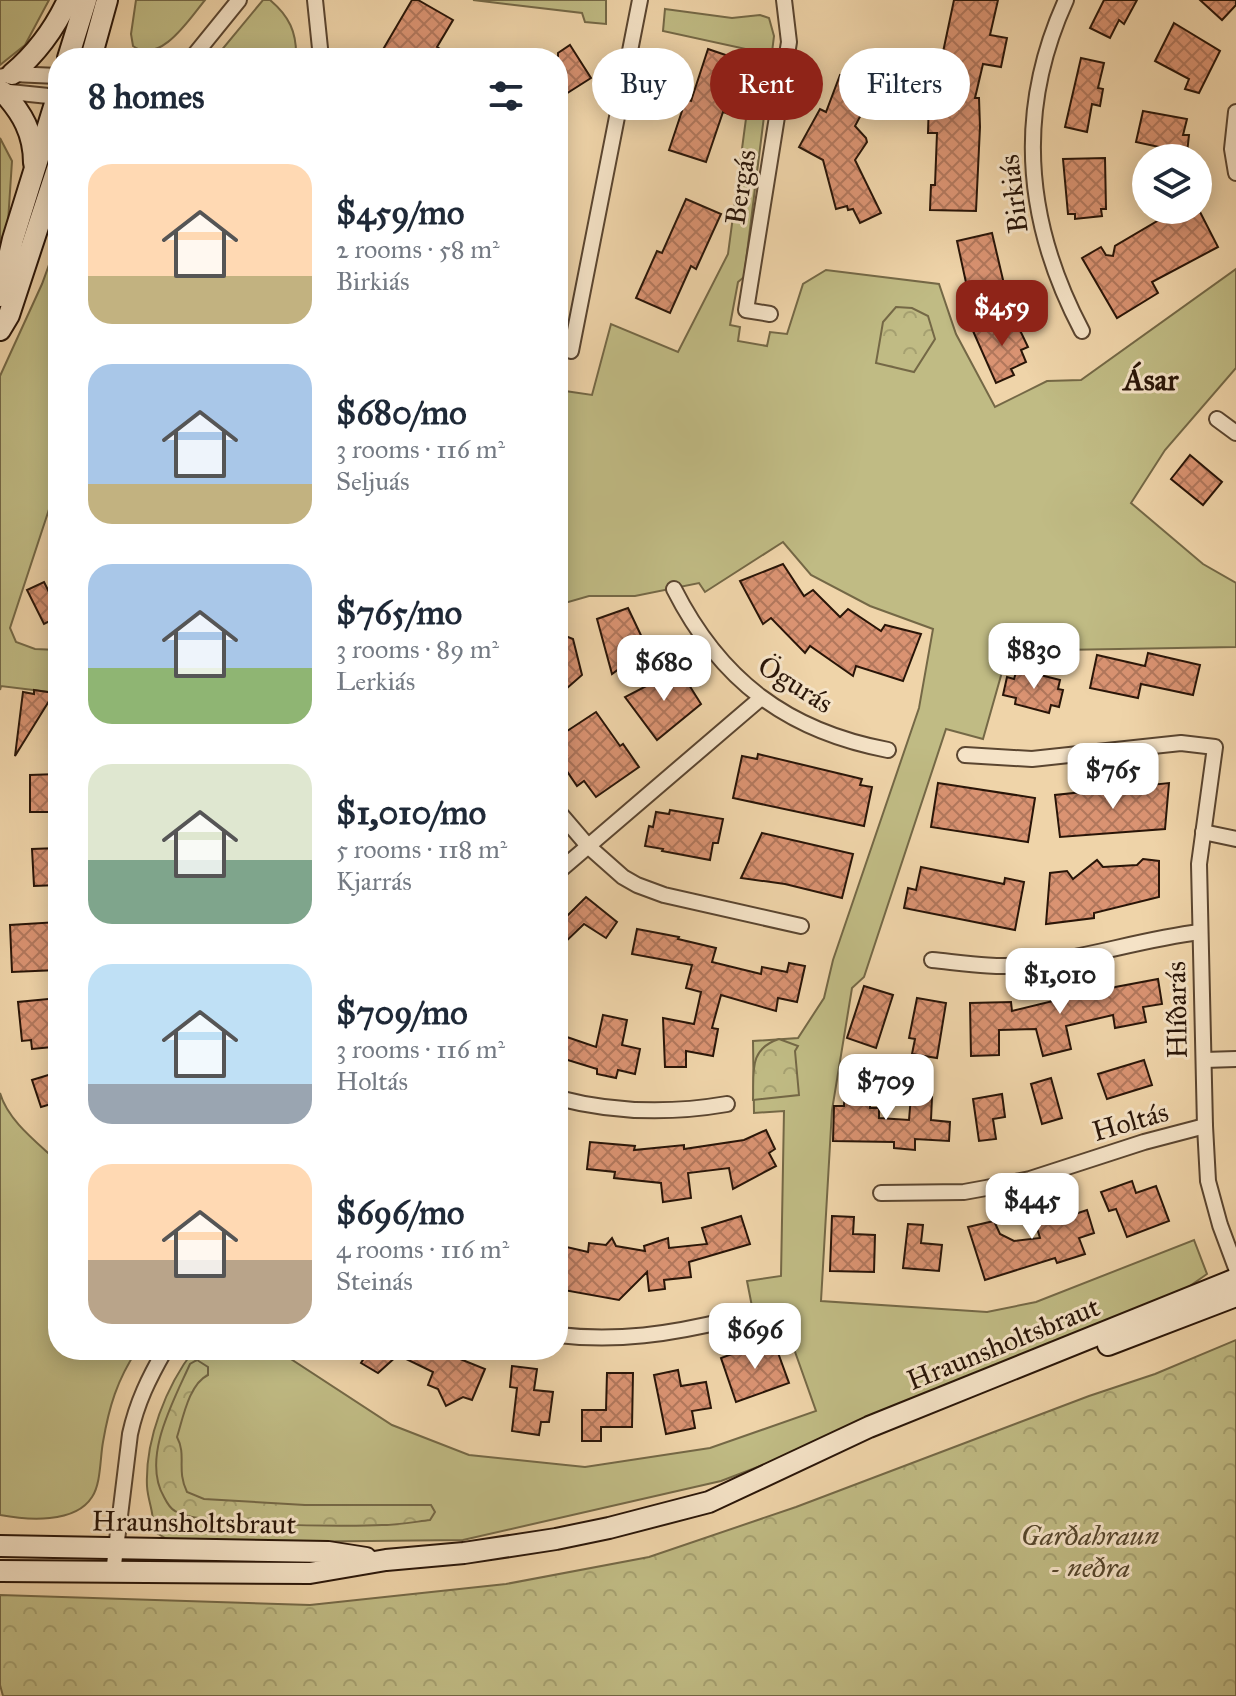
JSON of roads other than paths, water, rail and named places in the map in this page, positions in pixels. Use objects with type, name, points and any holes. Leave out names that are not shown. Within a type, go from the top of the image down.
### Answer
[{"type":"street","points":[[4,83],[45,42],[68,0]]},
{"type":"street","points":[[71,48],[86,0]]},
{"type":"street","points":[[94,48],[107,0]]},
{"type":"street","points":[[200,48],[239,0]]},
{"type":"street","points":[[315,0],[320,48]]},
{"type":"street","points":[[571,351],[640,0]]},
{"type":"street","name":"Bergás","points":[[770,314],[746,310],[789,42],[784,0]]},
{"type":"street","name":"Birkiás","points":[[1066,0],[1047,48],[1039,80],[1032,144],[1033,177],[1044,241],[1067,302],[1082,331]]},
{"type":"street","points":[[4,83],[48,77]]},
{"type":"street","points":[[4,83],[48,94]]},
{"type":"street","points":[[4,83],[27,124],[31,137],[33,175]]},
{"type":"street","points":[[1236,112],[1232,149],[1236,173]]},
{"type":"street","points":[[0,296],[13,239],[48,128]]},
{"type":"street","points":[[0,330],[9,315],[48,197]]},
{"type":"street","points":[[39,225],[48,214]]},
{"type":"street","points":[[1217,419],[1236,433]]},
{"type":"street","name":"Ögurás","points":[[674,589],[702,638],[739,680],[761,698],[821,732],[860,745],[888,750]]},
{"type":"street","points":[[568,863],[761,698]]},
{"type":"street","name":"Hlíðarás","points":[[965,755],[1032,759],[1181,743],[1215,747],[1199,864],[1205,1126],[1208,1181],[1236,1268]]},
{"type":"street","points":[[568,823],[588,846],[623,877],[650,891],[801,926]]},
{"type":"street","points":[[1203,832],[1236,839]]},
{"type":"street","points":[[932,960],[1021,965],[1200,932]]},
{"type":"street","points":[[1204,1060],[1236,1059]]},
{"type":"street","points":[[568,1100],[640,1111],[684,1110],[727,1104]]},
{"type":"street","name":"Holtás","points":[[881,1193],[964,1192],[1001,1185],[1205,1126]]},
{"type":"street","name":"Hraunsholtsbraut","points":[[0,1571],[310,1573],[386,1560],[464,1553],[609,1528],[709,1502],[869,1427],[1236,1279]]},
{"type":"street","name":"Hraunsholtsbraut","points":[[794,1464],[874,1439],[1236,1296]]},
{"type":"street","points":[[568,1335],[632,1338],[671,1334],[728,1320]]},
{"type":"street","points":[[113,1573],[130,1434],[145,1384],[159,1360]]},
{"type":"street","name":"Hraunsholtsbraut","points":[[0,1546],[328,1552],[386,1560]]},
{"type":"district","name":"Ásar","points":[[1151,380]]},
{"type":"park label","name":"Garðahraun - neðra","points":[[1090,1551]]}]
